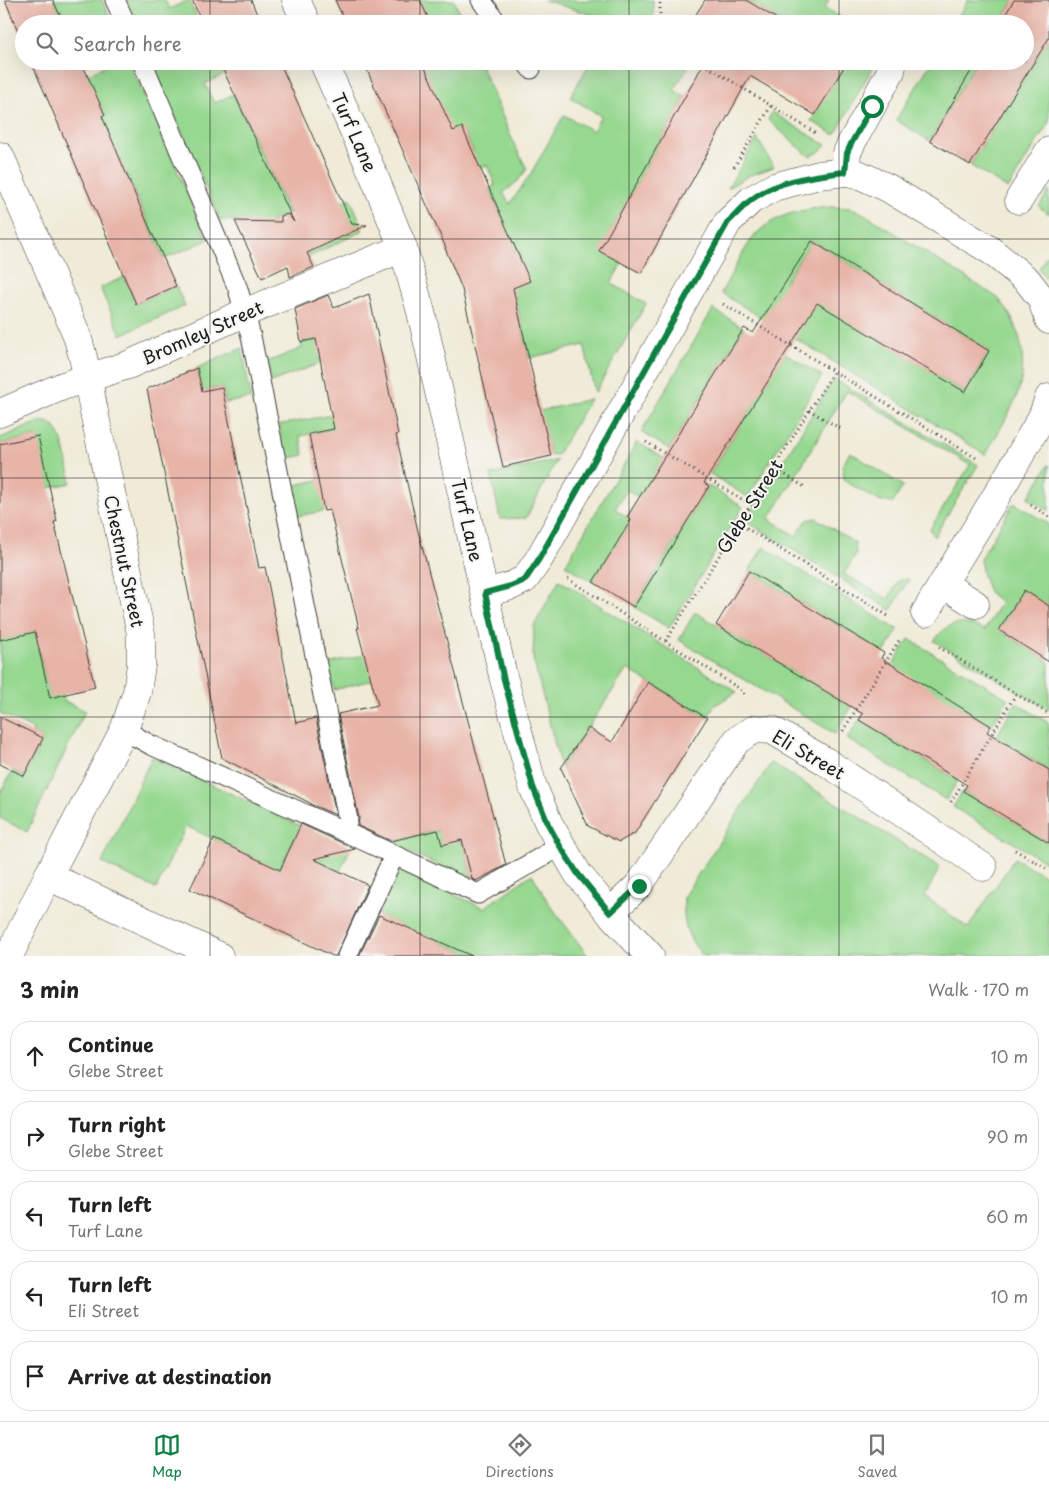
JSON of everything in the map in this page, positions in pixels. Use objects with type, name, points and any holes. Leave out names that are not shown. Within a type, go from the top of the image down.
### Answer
[{"type":"street","points":[[296,0],[303,15]]},
{"type":"street","name":"Turf Lane","points":[[327,70],[374,176],[403,248],[421,312],[503,676],[533,787],[548,824],[578,874],[610,913],[650,956]]},
{"type":"street","points":[[845,172],[847,153],[851,144],[891,70]]},
{"type":"street","points":[[1019,200],[1049,152]]},
{"type":"street","name":"Chestnut Street","points":[[0,156],[76,333],[89,377],[94,412],[141,634],[141,665],[138,692],[124,730],[48,876],[9,956]]},
{"type":"street","points":[[485,593],[525,580],[728,222],[751,200],[774,187],[819,175],[845,172],[858,174],[888,188],[990,250],[1027,280],[1041,298],[1049,320]]},
{"type":"street","name":"Bromley Street","points":[[0,413],[63,386],[128,365],[244,313],[403,248]]},
{"type":"street","points":[[925,613],[1042,417],[1049,398]]},
{"type":"street","points":[[943,584],[974,604]]},
{"type":"street","name":"Eli Street","points":[[610,913],[639,886],[710,783],[737,740],[755,729],[772,730],[825,761],[983,867]]},
{"type":"street","points":[[48,876],[220,956]]},
{"type":"lane","points":[[116,0],[122,15]]},
{"type":"lane","points":[[481,0],[492,15]]},
{"type":"lane","points":[[146,70],[238,289],[251,336],[348,820],[343,831]]},
{"type":"lane","points":[[124,730],[151,745],[478,894],[560,846]]},
{"type":"lane","points":[[347,956],[394,856]]},
{"type":"path","points":[[660,0],[660,15]]},
{"type":"path","points":[[713,70],[820,136]]},
{"type":"path","points":[[731,172],[770,106]]},
{"type":"path","points":[[720,302],[979,459]]},
{"type":"path","name":"Glebe Street","points":[[666,641],[834,371]]},
{"type":"path","points":[[809,410],[841,429]]},
{"type":"path","points":[[641,439],[750,504]]},
{"type":"path","points":[[773,468],[806,488]]},
{"type":"path","points":[[1029,504],[1049,517]]},
{"type":"path","points":[[563,575],[742,691],[747,701]]},
{"type":"path","points":[[843,732],[903,634]]},
{"type":"path","points":[[947,808],[1016,694]]},
{"type":"path","points":[[1016,850],[1049,870]]},
{"type":"green space","points":[[53,0],[102,0],[109,15],[60,15]]},
{"type":"green space","points":[[124,0],[165,0],[169,9],[189,0],[196,15],[131,15]]},
{"type":"green space","points":[[392,0],[454,0],[460,15],[358,15]]},
{"type":"green space","points":[[544,0],[653,0],[653,15],[593,15]]},
{"type":"green space","points":[[746,0],[829,0],[825,8],[837,15],[770,15]]},
{"type":"green space","points":[[968,0],[1014,0],[1005,15],[959,15]]},
{"type":"green space","points":[[1049,38],[1049,122],[1008,189],[970,165],[1029,70],[1034,70],[1034,62]]},
{"type":"green space","points":[[97,70],[133,70],[208,240],[164,259],[114,146],[68,132],[105,115],[86,75]]},
{"type":"green space","points":[[155,70],[223,70],[225,74],[205,84],[214,103],[234,94],[289,213],[253,230],[241,227],[238,221],[220,220]]},
{"type":"green space","points":[[422,70],[483,70],[515,146],[527,169],[517,182],[503,193],[510,204],[530,175],[564,115],[593,131],[601,116],[570,97],[586,70],[686,70],[674,90],[685,97],[600,250],[622,263],[611,283],[646,304],[595,393],[584,345],[529,358],[515,297],[492,302],[505,225],[490,188],[495,185],[487,165],[467,174],[473,151],[462,128],[424,144]]},
{"type":"green space","points":[[841,70],[871,70],[835,135],[811,121]]},
{"type":"green space","points":[[927,70],[972,70],[930,141],[896,120]]},
{"type":"green space","points":[[772,112],[826,145],[818,153],[809,156],[768,120]]},
{"type":"green space","points":[[757,138],[774,167],[748,176],[728,188]]},
{"type":"green space","points":[[1049,190],[1049,214],[1039,207]]},
{"type":"green space","points":[[350,198],[362,225],[362,231],[309,257],[307,253],[342,202]]},
{"type":"green space","points":[[832,207],[852,208],[866,215],[998,298],[1006,308],[1017,330],[1023,367],[1018,392],[1012,407],[986,455],[721,293],[752,239],[768,224],[799,211]],"holes":[[[812,241],[989,351],[965,392],[785,282]]]},
{"type":"green space","points":[[1049,252],[1049,282],[1039,269]]},
{"type":"green space","points":[[124,277],[136,304],[176,286],[185,306],[121,335],[100,288]]},
{"type":"green space","points":[[713,309],[744,328],[669,449],[641,432]]},
{"type":"green space","points":[[321,338],[326,361],[271,382],[267,362],[302,348],[301,342]]},
{"type":"green space","points":[[242,348],[251,398],[226,403],[222,387],[202,391],[197,368]]},
{"type":"green space","points":[[785,353],[822,376],[748,497],[710,474]]},
{"type":"green space","points":[[834,379],[978,465],[934,537],[930,529],[970,465],[847,391],[769,519],[796,536],[807,520],[816,518],[855,543],[856,554],[844,574],[888,599],[899,580],[909,579],[891,610],[746,521]]},
{"type":"green space","points":[[590,399],[558,454],[551,456],[540,411]]},
{"type":"green space","points":[[336,414],[339,428],[300,436],[304,455],[285,459],[279,425]]},
{"type":"green space","points":[[39,422],[47,422],[58,431],[67,458],[71,483],[49,488],[37,436],[0,444],[0,438]]},
{"type":"green space","points":[[637,442],[668,461],[643,500],[627,490],[615,509],[632,520],[593,582],[565,565]]},
{"type":"green space","points":[[850,452],[903,486],[893,503],[881,502],[845,481],[842,467]]},
{"type":"green space","points":[[557,460],[526,518],[500,519],[491,475]]},
{"type":"green space","points":[[1049,464],[1049,511],[1028,498]]},
{"type":"green space","points":[[348,474],[324,511],[297,516],[290,486]]},
{"type":"green space","points":[[709,486],[743,507],[669,628],[634,607]]},
{"type":"green space","points":[[1014,503],[1049,524],[1049,606],[1024,591],[999,630],[1049,662],[1049,710],[934,641],[945,629],[956,624],[969,625],[985,630],[1001,602],[989,592],[983,576],[980,559]]},
{"type":"green space","points":[[763,547],[898,630],[884,653],[749,571]]},
{"type":"green space","points":[[0,562],[65,612],[38,648],[47,683],[64,694],[63,700],[85,711],[27,832],[0,818],[0,794],[12,771],[24,776],[43,738],[32,733],[34,730],[0,713]]},
{"type":"green space","points":[[559,580],[737,692],[715,705],[707,718],[627,669],[561,768],[533,658],[534,626]]},
{"type":"green space","points":[[695,612],[852,707],[835,734],[679,640]]},
{"type":"green space","points":[[909,639],[1008,699],[991,726],[892,666]]},
{"type":"green space","points":[[383,650],[391,675],[334,690],[328,664]]},
{"type":"green space","points":[[1016,703],[1049,723],[1049,770],[996,737]]},
{"type":"green space","points":[[859,720],[958,780],[946,800],[847,739]]},
{"type":"green space","points":[[152,757],[350,849],[330,894],[301,880],[316,846],[295,837],[279,870],[186,826],[156,889],[102,863]]},
{"type":"green space","points":[[771,763],[940,867],[925,896],[968,928],[1015,858],[1049,878],[1049,956],[703,956],[692,942],[686,928],[684,896]]},
{"type":"green space","points":[[963,791],[1049,843],[1049,864],[953,807]]},
{"type":"green space","points":[[438,830],[462,840],[473,882],[389,842]]},
{"type":"green space","points":[[398,870],[484,908],[532,874],[548,902],[588,956],[472,956],[380,916],[378,914]]},
{"type":"building","points":[[5,0],[53,0],[60,15],[15,15],[15,24]]},
{"type":"building","points":[[192,0],[251,0],[257,15],[199,15]]},
{"type":"building","points":[[335,0],[420,0],[427,15],[342,15]]},
{"type":"building","points":[[705,0],[746,0],[770,15],[696,15]]},
{"type":"building","points":[[1014,0],[1049,0],[1049,38],[1034,62],[1034,15],[1005,15]]},
{"type":"building","points":[[35,70],[85,70],[105,115],[102,116],[176,286],[136,304]]},
{"type":"building","points":[[223,70],[283,70],[352,224],[367,225],[307,253],[314,267],[290,277],[288,266],[262,278],[235,221],[281,222],[281,216],[288,214],[294,222]]},
{"type":"building","points":[[367,70],[426,70],[453,131],[462,127],[530,281],[513,288],[551,456],[503,467],[462,289],[446,248]]},
{"type":"building","points":[[700,70],[842,70],[815,115],[750,76],[641,273],[599,251]]},
{"type":"building","points":[[972,70],[1029,70],[970,165],[930,141]]},
{"type":"building","points":[[812,241],[989,351],[965,392],[817,303],[704,483],[709,486],[634,607],[593,582],[631,520],[627,517],[744,328],[753,333]]},
{"type":"building","points":[[369,294],[398,434],[396,435],[418,531],[506,865],[476,881],[472,879],[462,840],[442,845],[438,830],[391,841],[358,826],[359,818],[338,714],[378,705],[357,628],[359,628],[330,510],[324,511],[309,434],[334,429],[316,339],[301,342],[295,309],[328,295],[334,308]]},
{"type":"building","points":[[197,368],[202,391],[222,387],[259,568],[265,567],[296,723],[316,718],[336,815],[310,804],[222,758],[147,389]]},
{"type":"building","points":[[38,436],[57,521],[54,522],[95,687],[50,698],[35,632],[0,640],[0,444]]},
{"type":"building","points":[[749,571],[884,653],[881,658],[991,726],[987,732],[1049,770],[1049,843],[963,791],[967,785],[859,720],[863,714],[716,625]]},
{"type":"building","points":[[1024,590],[1049,606],[1049,662],[999,630]]},
{"type":"building","points":[[648,682],[707,718],[635,833],[619,842],[588,826],[561,768],[588,728],[612,742]]},
{"type":"building","points":[[0,717],[43,738],[24,776],[0,764]]},
{"type":"building","points":[[301,824],[355,849],[314,859],[368,885],[336,956],[190,889],[214,839],[280,870]]},
{"type":"building","points":[[379,915],[472,956],[359,956]]},
{"type":"route","points":[[639,886],[610,913],[578,874],[548,824],[533,787],[503,676],[485,593],[525,580],[539,559],[728,222],[751,200],[774,187],[819,175],[845,172],[847,153],[872,106]]}]
